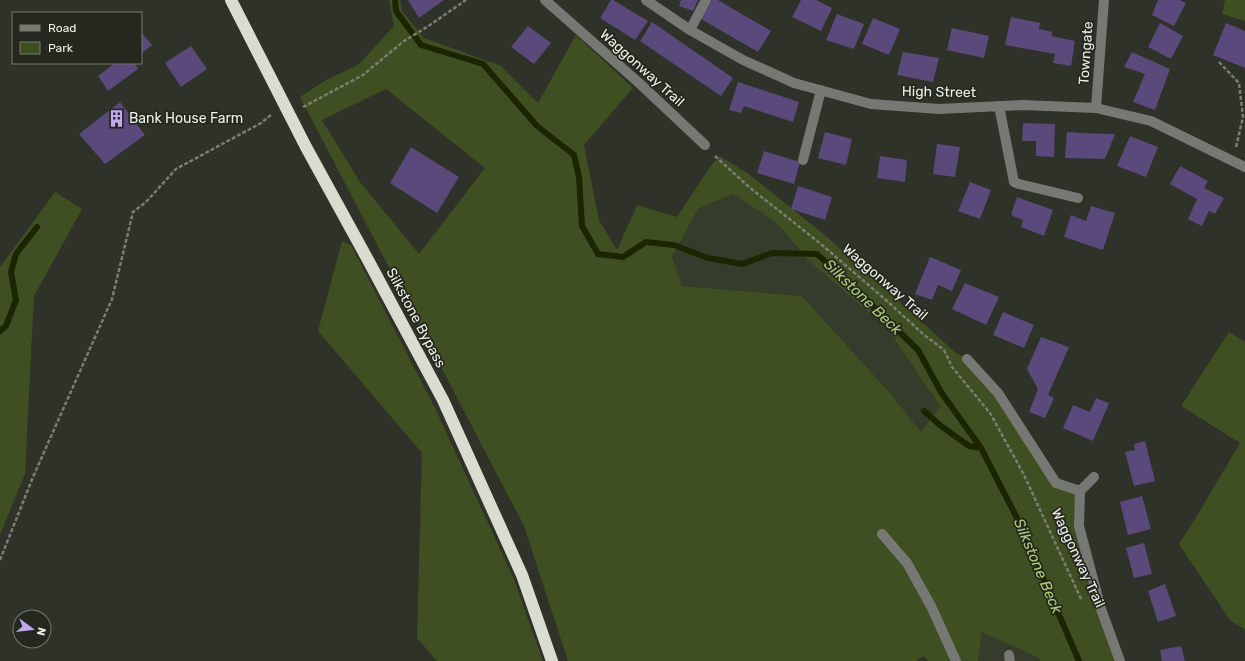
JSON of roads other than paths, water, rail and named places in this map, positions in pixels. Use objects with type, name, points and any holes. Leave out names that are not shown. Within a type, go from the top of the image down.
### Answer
[{"type":"highway","name":"Silkstone Bypass","points":[[232,0],[290,114],[443,400],[522,575],[552,661]]},
{"type":"street","name":"Waggonway Trail","points":[[544,0],[633,77],[704,145]]},
{"type":"street","name":"High Street","points":[[646,0],[690,30],[742,60],[794,83],[871,104],[939,109],[1022,105],[1096,108],[1151,122],[1245,167]]},
{"type":"street","points":[[690,30],[706,0]]},
{"type":"street","name":"Towngate","points":[[1096,108],[1104,0]]},
{"type":"street","points":[[803,160],[821,90]]},
{"type":"street","points":[[999,106],[1014,182],[1078,198]]},
{"type":"street","points":[[967,359],[998,393],[1056,483],[1080,491]]},
{"type":"street","points":[[1094,477],[1080,491],[1079,526],[1101,609],[1120,661]]},
{"type":"street","points":[[882,534],[908,563],[931,606],[956,661]]},
{"type":"waterway","name":"Silkstone Beck","points":[[395,0],[396,11],[421,45],[483,64],[537,126],[574,155],[579,177],[582,226],[598,254],[623,257],[646,242],[674,245],[708,258],[742,264],[772,253],[817,254],[843,277],[918,350],[941,392],[981,448],[1018,520],[1079,661]]},
{"type":"waterway","points":[[0,331],[6,326],[16,300],[11,272],[16,254],[37,227]]},
{"type":"waterway","points":[[924,411],[941,426],[969,446],[981,448]]},
{"type":"place","name":"Bank House Farm","points":[[116,118]]}]
